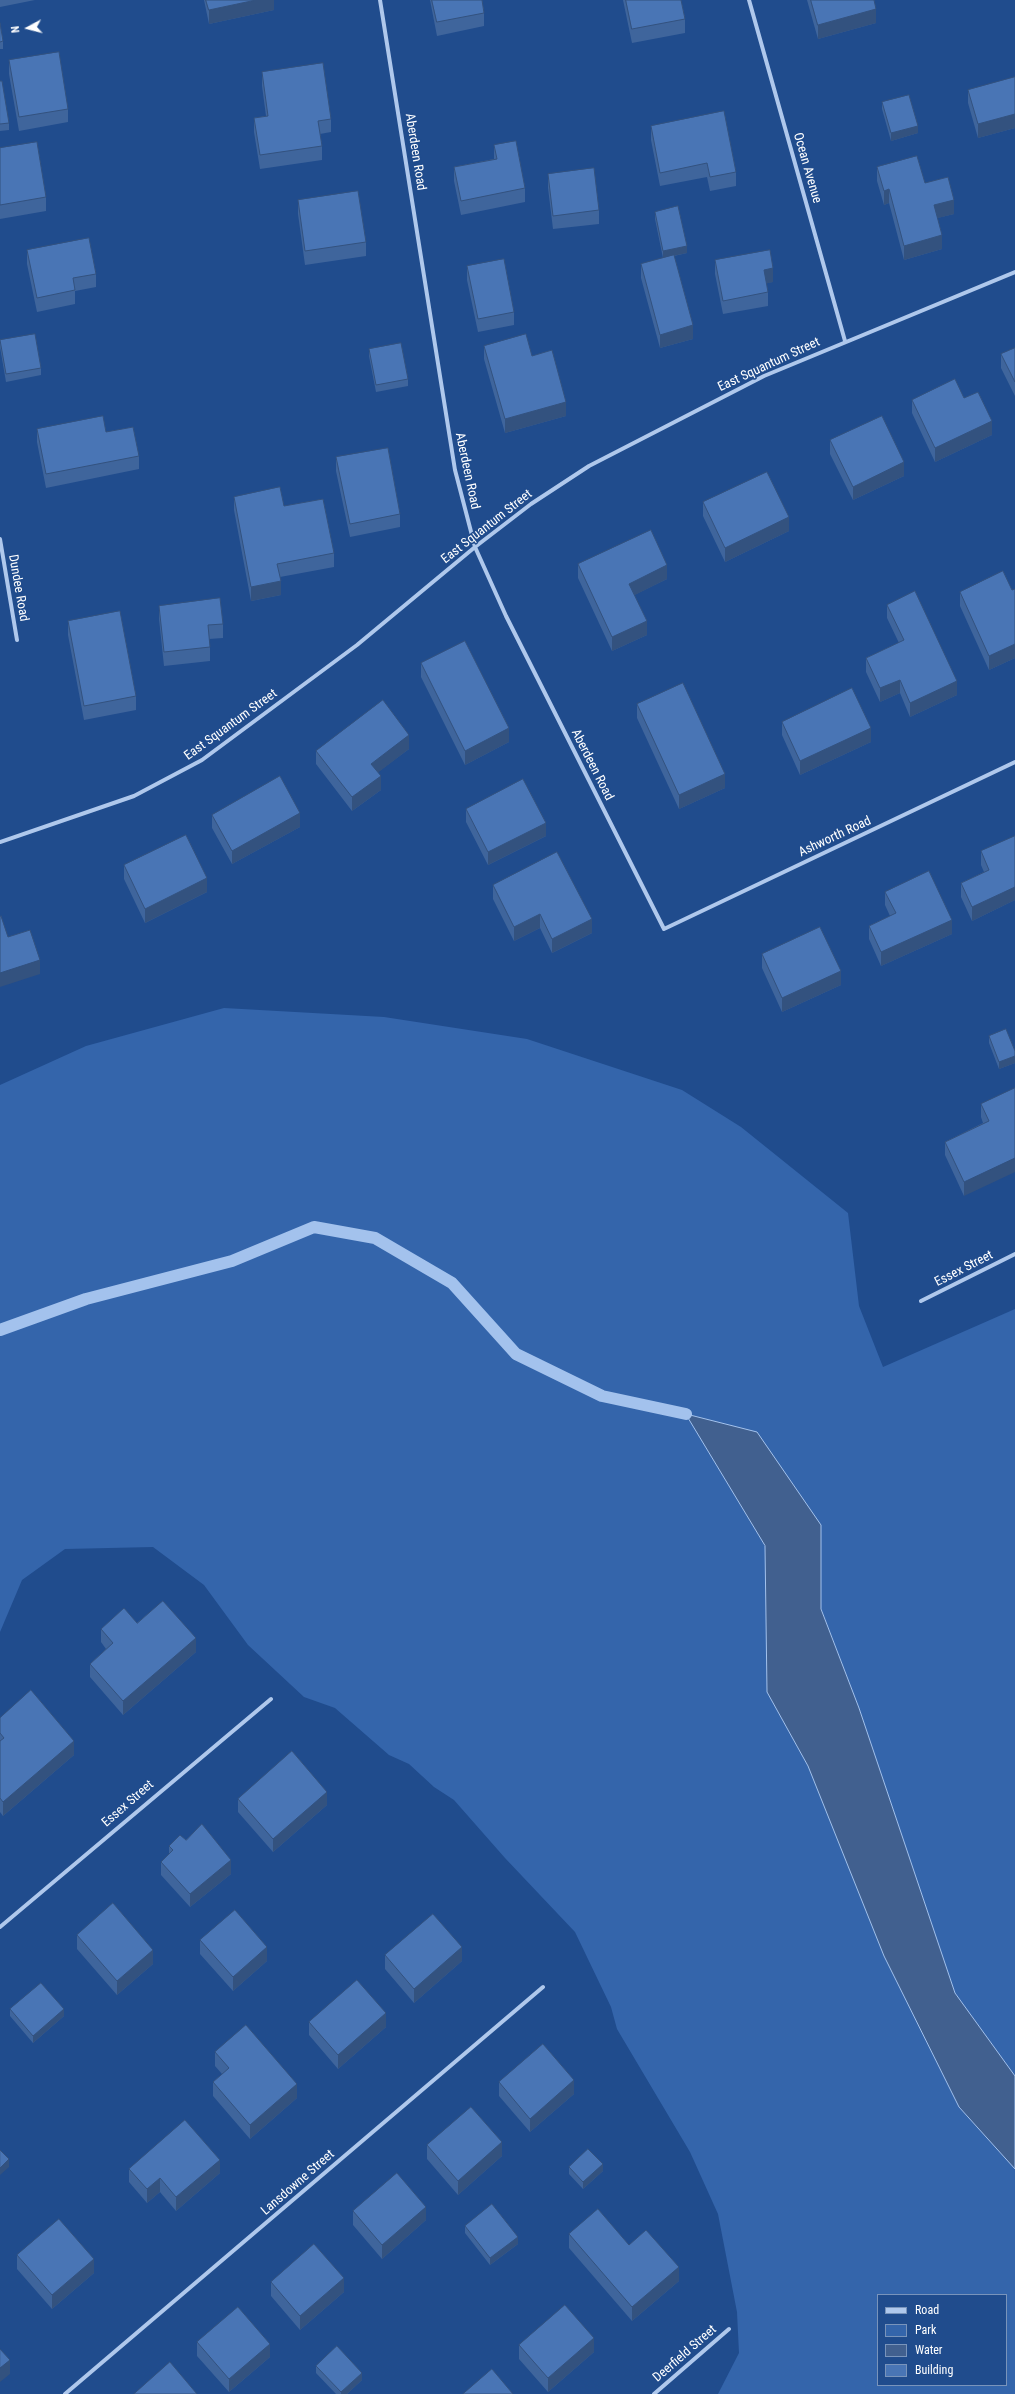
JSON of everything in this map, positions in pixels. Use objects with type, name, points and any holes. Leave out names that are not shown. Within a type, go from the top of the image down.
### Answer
[{"type":"street","name":"Aberdeen Road","points":[[380,0],[455,470],[475,547],[506,616],[664,930]]},
{"type":"street","name":"Ocean Avenue","points":[[749,0],[845,341]]},
{"type":"street","name":"East Squantum Street","points":[[0,842],[134,796],[202,760],[357,644],[475,547],[531,504],[589,466],[764,376],[845,341],[1015,272]]},
{"type":"street","name":"Dundee Road","points":[[0,539],[17,640]]},
{"type":"street","name":"Ashworth Road","points":[[664,930],[1015,762]]},
{"type":"street","name":"Essex Street","points":[[921,1301],[1015,1254]]},
{"type":"street","name":"Essex Street","points":[[0,1927],[271,1699]]},
{"type":"street","name":"Lansdowne Street","points":[[65,2394],[543,1987]]},
{"type":"street","name":"Deerfield Street","points":[[654,2394],[729,2329]]},
{"type":"green space","points":[[224,1008],[384,1017],[527,1039],[682,1090],[741,1127],[848,1213],[859,1306],[883,1367],[1015,1309],[1015,2076],[955,1993],[859,1708],[821,1608],[821,1525],[686,1414],[765,1546],[767,1692],[808,1766],[884,1956],[959,2107],[1015,2169],[1015,2394],[718,2394],[739,2353],[737,2312],[718,2214],[690,2152],[617,2029],[611,2007],[575,1932],[505,1858],[454,1800],[434,1787],[409,1764],[389,1755],[335,1708],[304,1697],[248,1645],[204,1585],[153,1547],[65,1549],[22,1580],[0,1632],[0,1085],[86,1046]]},
{"type":"water","points":[[686,1414],[757,1432],[821,1525],[821,1609],[859,1708],[955,1993],[1015,2076],[1015,2169],[959,2107],[884,1956],[808,1766],[767,1692],[765,1546]]},
{"type":"building","points":[[206,0],[256,0],[209,10]]},
{"type":"building","points":[[432,0],[482,0],[484,13],[437,22]]},
{"type":"building","points":[[626,0],[681,0],[685,19],[632,29]]},
{"type":"building","points":[[811,0],[874,0],[876,9],[818,25]]},
{"type":"building","points":[[0,23],[3,41],[0,42]]},
{"type":"building","points":[[59,52],[68,109],[19,117],[9,60]]},
{"type":"building","points":[[323,63],[331,119],[318,121],[322,146],[260,155],[254,118],[268,116],[262,72]]},
{"type":"building","points":[[1015,77],[1015,114],[978,124],[968,90]]},
{"type":"building","points":[[0,81],[2,81],[9,123],[0,124]]},
{"type":"building","points":[[909,95],[918,126],[891,133],[882,102]]},
{"type":"building","points":[[724,111],[736,172],[710,177],[707,163],[660,173],[651,126]]},
{"type":"building","points":[[516,141],[525,188],[461,201],[454,167],[497,159],[494,145]]},
{"type":"building","points":[[37,142],[46,197],[0,205],[0,148]]},
{"type":"building","points":[[917,156],[925,183],[948,177],[954,200],[934,205],[942,235],[904,246],[889,189],[884,191],[877,167]]},
{"type":"building","points":[[594,168],[599,210],[553,216],[548,174]]},
{"type":"building","points":[[358,191],[366,242],[305,251],[298,200]]},
{"type":"building","points":[[678,206],[687,246],[663,251],[655,212]]},
{"type":"building","points":[[89,238],[96,274],[73,278],[75,290],[37,298],[27,250]]},
{"type":"building","points":[[770,250],[773,268],[764,270],[768,292],[723,301],[715,260]]},
{"type":"building","points":[[674,255],[693,325],[660,335],[641,264]]},
{"type":"building","points":[[504,259],[514,312],[478,319],[467,266]]},
{"type":"building","points":[[35,334],[41,368],[6,374],[0,340]]},
{"type":"building","points":[[526,334],[532,356],[552,350],[566,402],[505,419],[484,346]]},
{"type":"building","points":[[401,343],[408,379],[376,385],[369,349]]},
{"type":"building","points":[[1015,348],[1015,382],[1001,354]]},
{"type":"building","points":[[955,379],[964,398],[978,392],[992,421],[935,448],[912,400]]},
{"type":"building","points":[[103,416],[106,432],[133,427],[139,456],[46,474],[37,429]]},
{"type":"building","points":[[882,416],[904,462],[853,487],[830,440]]},
{"type":"building","points":[[388,448],[400,514],[350,524],[336,457]]},
{"type":"building","points":[[767,472],[789,517],[725,548],[703,502]]},
{"type":"building","points":[[280,487],[284,506],[323,499],[334,553],[277,564],[281,581],[251,587],[234,497]]},
{"type":"building","points":[[651,530],[667,565],[629,584],[647,621],[612,637],[578,564]]},
{"type":"building","points":[[1003,571],[1012,590],[1015,589],[1015,644],[989,656],[960,592]]},
{"type":"building","points":[[915,591],[957,681],[910,703],[900,680],[880,688],[866,658],[904,640],[887,605]]},
{"type":"building","points":[[220,598],[223,624],[208,625],[210,647],[164,652],[159,606]]},
{"type":"building","points":[[120,611],[136,696],[84,706],[68,621]]},
{"type":"building","points":[[465,641],[509,728],[465,751],[421,663]]},
{"type":"building","points":[[683,683],[725,774],[679,795],[637,704]]},
{"type":"building","points":[[852,688],[871,728],[800,761],[782,722]]},
{"type":"building","points":[[383,700],[409,735],[371,764],[381,776],[352,797],[316,751]]},
{"type":"building","points":[[280,776],[300,813],[232,851],[212,815]]},
{"type":"building","points":[[523,779],[546,823],[488,852],[466,809]]},
{"type":"building","points":[[186,835],[207,878],[145,909],[124,865]]},
{"type":"building","points":[[1015,836],[1015,887],[972,907],[961,883],[989,870],[981,851]]},
{"type":"building","points":[[557,852],[592,919],[552,939],[540,914],[514,927],[493,885]]},
{"type":"building","points":[[929,871],[952,920],[881,952],[869,926],[896,913],[885,892]]},
{"type":"building","points":[[1,916],[8,937],[30,930],[40,960],[0,973]]},
{"type":"building","points":[[820,927],[841,971],[782,998],[762,954]]},
{"type":"building","points":[[1006,1029],[1015,1051],[1015,1056],[999,1062],[989,1036]]},
{"type":"building","points":[[1015,1088],[1015,1158],[964,1182],[945,1142],[989,1121],[981,1104]]},
{"type":"building","points":[[163,1601],[196,1638],[123,1701],[90,1664],[113,1643],[101,1629],[124,1608],[137,1623]]},
{"type":"building","points":[[31,1690],[74,1741],[3,1802],[0,1798],[0,1741],[4,1738],[0,1733],[0,1718]]},
{"type":"building","points":[[292,1751],[327,1792],[273,1839],[238,1799]]},
{"type":"building","points":[[202,1824],[231,1860],[190,1894],[161,1862],[173,1850],[169,1846],[180,1835],[186,1840]]},
{"type":"building","points":[[113,1903],[153,1950],[117,1981],[77,1935]]},
{"type":"building","points":[[235,1910],[267,1947],[233,1977],[200,1940]]},
{"type":"building","points":[[433,1914],[462,1947],[414,1989],[385,1955]]},
{"type":"building","points":[[357,1980],[386,2013],[338,2055],[309,2022]]},
{"type":"building","points":[[41,1983],[64,2009],[33,2036],[10,2009]]},
{"type":"building","points":[[246,2025],[297,2084],[250,2125],[213,2082],[229,2068],[215,2052]]},
{"type":"building","points":[[543,2044],[574,2080],[530,2119],[499,2082]]},
{"type":"building","points":[[471,2107],[502,2142],[458,2181],[427,2145]]},
{"type":"building","points":[[185,2120],[220,2160],[176,2197],[160,2178],[147,2189],[129,2169]]},
{"type":"building","points":[[588,2149],[603,2164],[583,2182],[569,2167]]},
{"type":"building","points":[[0,2150],[9,2159],[0,2168]]},
{"type":"building","points":[[397,2173],[426,2207],[382,2245],[353,2211]]},
{"type":"building","points":[[492,2204],[518,2237],[490,2258],[465,2226]]},
{"type":"building","points":[[598,2209],[629,2245],[646,2230],[679,2267],[632,2307],[569,2234]]},
{"type":"building","points":[[59,2219],[94,2259],[52,2295],[17,2255]]},
{"type":"building","points":[[314,2244],[344,2278],[300,2316],[271,2282]]},
{"type":"building","points":[[565,2305],[594,2338],[548,2378],[519,2345]]},
{"type":"building","points":[[238,2307],[270,2344],[229,2379],[197,2342]]},
{"type":"building","points":[[337,2346],[362,2373],[341,2392],[316,2366]]},
{"type":"building","points":[[0,2349],[10,2360],[0,2368]]},
{"type":"building","points":[[170,2362],[197,2394],[134,2394]]},
{"type":"building","points":[[492,2369],[513,2394],[463,2394]]},
{"type":"waterway","points":[[0,1330],[86,1299],[232,1261],[314,1227],[375,1238],[452,1283],[516,1354],[602,1396],[686,1414]]}]
